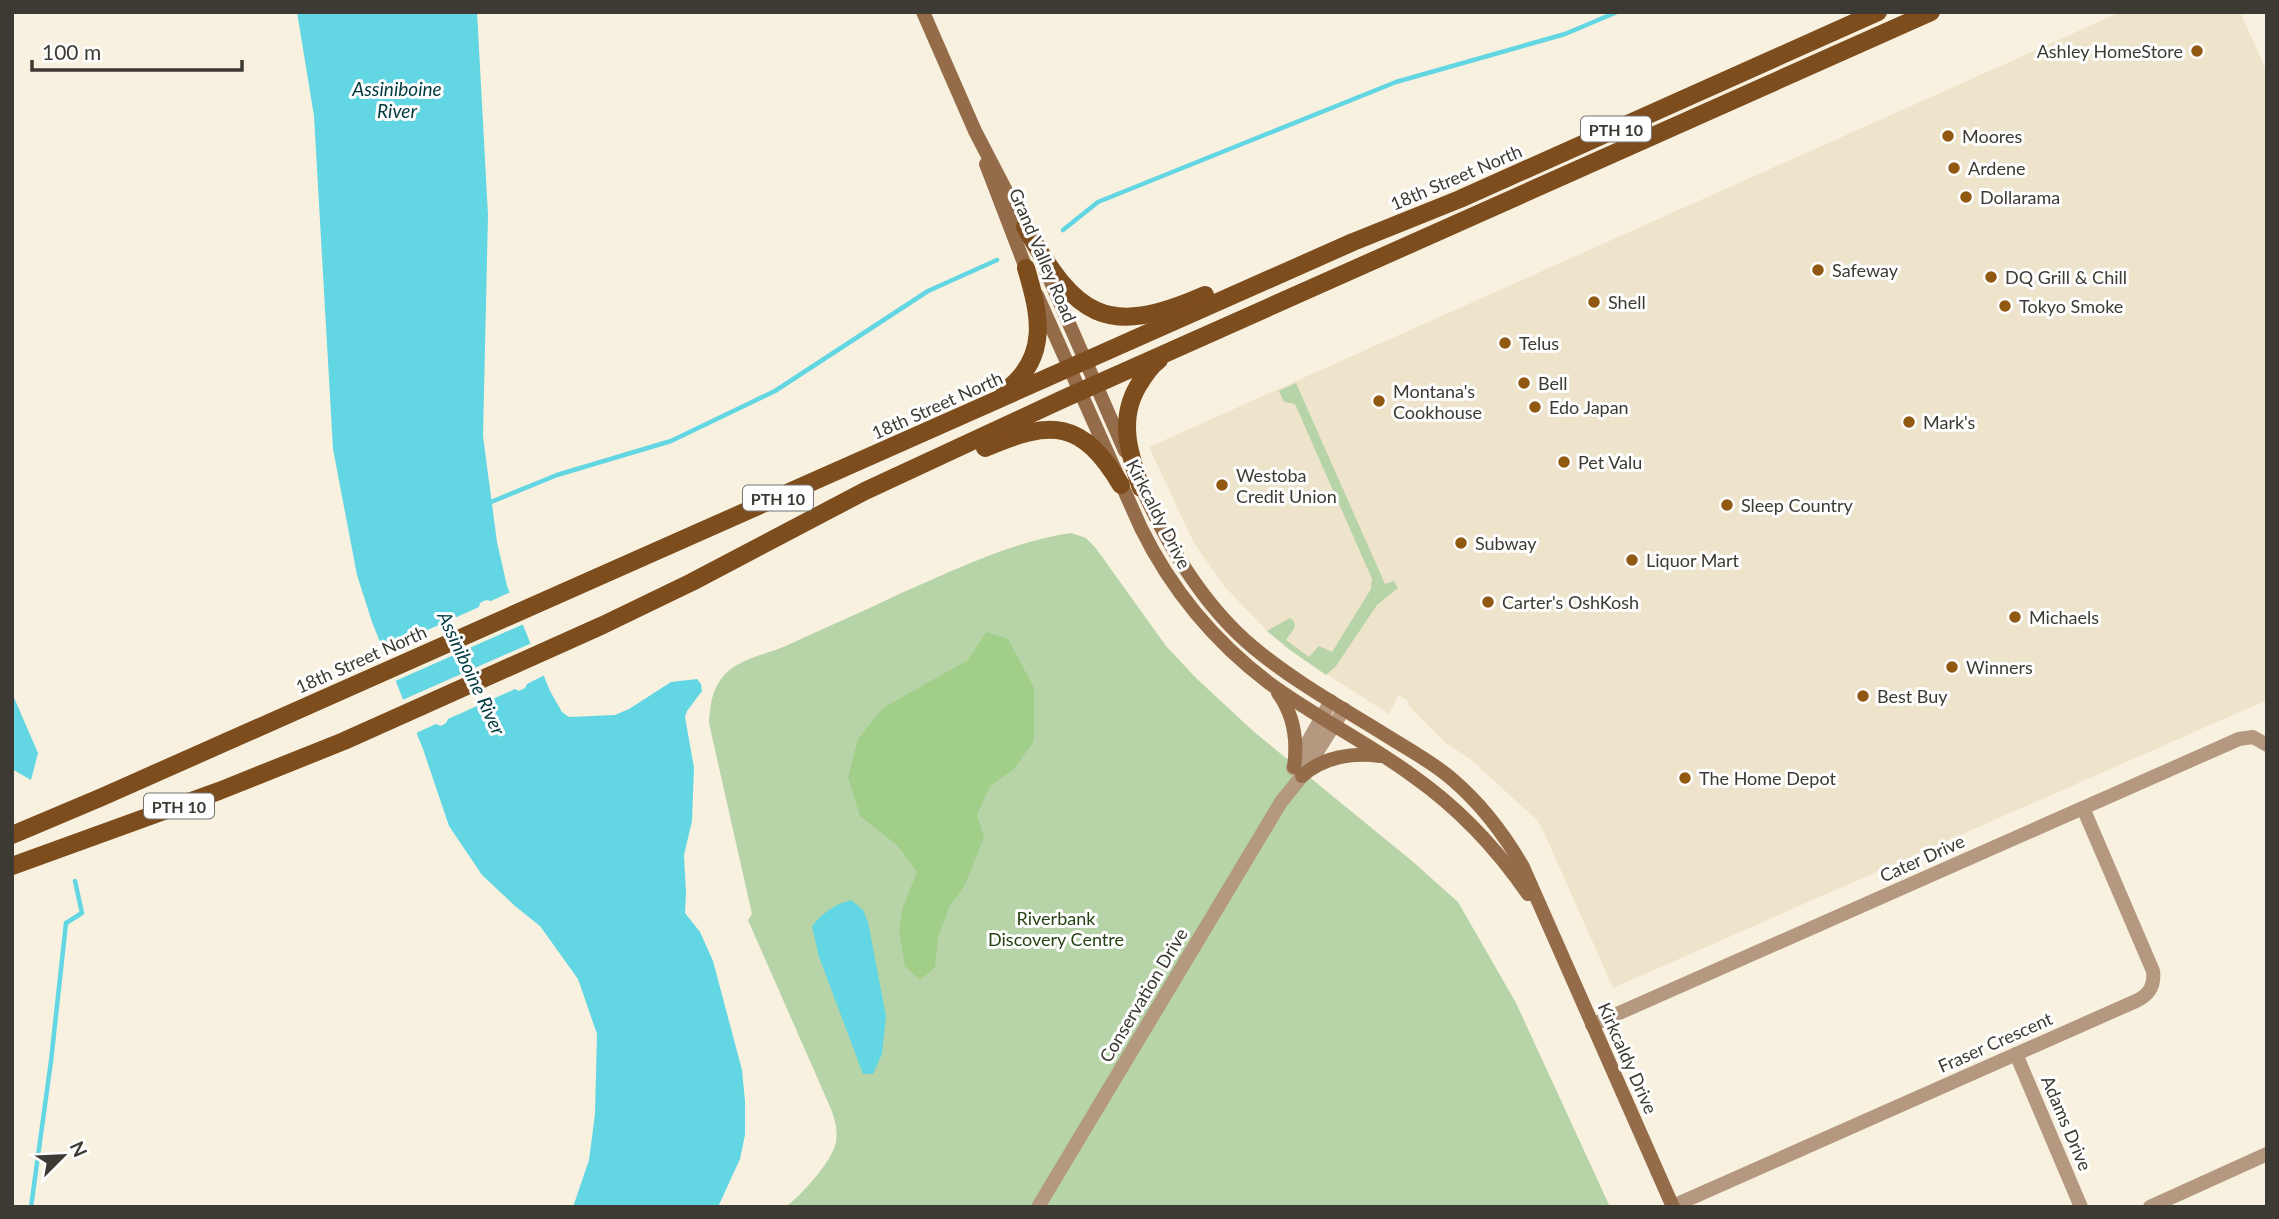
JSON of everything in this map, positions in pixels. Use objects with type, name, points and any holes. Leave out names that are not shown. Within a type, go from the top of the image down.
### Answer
[{"type":"main road","name":"Grand Valley Road","points":[[923,12],[975,131],[1025,227],[1097,384]]},
{"type":"main road","name":"18th Street North","points":[[12,835],[1087,362],[1353,242],[1460,200],[1878,12]]},
{"type":"main road","name":"PTH 10","points":[[12,866],[209,795],[344,741],[603,625],[899,475],[1079,392],[1931,12]]},
{"type":"main road","name":"Grand Valley Road","points":[[975,131],[1026,268],[1079,392]]},
{"type":"main road","points":[[1025,227],[1057,279],[1078,299],[1096,311],[1113,317],[1131,318],[1184,304],[1282,262],[1353,242]]},
{"type":"main road","points":[[972,412],[1011,387],[1035,352],[1039,320],[1026,268]]},
{"type":"main road","points":[[1141,488],[1128,445],[1126,428],[1130,402],[1148,370],[1186,344]]},
{"type":"main road","name":"Kirkcaldy Drive","points":[[1097,384],[1160,529],[1180,561],[1231,626],[1271,661],[1437,767],[1452,779],[1497,827],[1523,867],[1673,1207]]},
{"type":"main road","name":"Kirkcaldy Drive","points":[[1079,392],[1151,549],[1180,594],[1215,634],[1270,684],[1431,789],[1475,830],[1522,885],[1547,925]]},
{"type":"main road","points":[[899,475],[957,460],[1020,435],[1050,430],[1066,432],[1088,442],[1108,462],[1121,485]]},
{"type":"main road","points":[[1270,684],[1286,704],[1294,726],[1298,771],[1354,755],[1383,757]]},
{"type":"street","name":"Conservation Drive","points":[[1328,722],[1331,701]]},
{"type":"street","name":"Conservation Drive","points":[[1038,1207],[1328,722],[1344,709]]},
{"type":"street","name":"Cater Drive","points":[[1592,1025],[2239,739],[2253,737],[2267,745]]},
{"type":"street","name":"Fraser Crescent","points":[[1673,1207],[2143,998],[2152,987],[2153,971],[2082,808]]},
{"type":"street","name":"Adams Drive","points":[[2017,1054],[2081,1207]]},
{"type":"street","points":[[2150,1207],[2267,1154]]},
{"type":"shaded area","points":[[2121,12],[2240,12],[2267,72],[2267,700],[1613,988],[1537,820],[1470,759],[1447,744],[1409,706],[1408,701],[1399,695],[1389,714],[1301,658],[1267,631],[1224,586],[1194,543],[1149,447]]},
{"type":"green space","points":[[1296,383],[1385,584],[1394,581],[1398,588],[1377,605],[1336,666],[1326,675],[1267,631],[1290,618],[1295,627],[1286,640],[1309,657],[1319,646],[1332,652],[1371,589],[1372,579],[1295,404],[1284,402],[1279,391]]},
{"type":"green space","name":"Riverbank Discovery Centre","points":[[1071,533],[1086,538],[1095,547],[1166,646],[1195,677],[1253,731],[1458,902],[1516,1003],[1610,1207],[786,1207],[808,1186],[829,1159],[836,1142],[835,1121],[748,920],[752,914],[709,723],[714,691],[725,674],[747,660],[788,645],[982,558],[1027,543]]},
{"type":"green space","points":[[986,632],[1008,639],[1034,688],[1034,741],[1014,769],[990,786],[977,815],[984,837],[964,887],[950,905],[938,937],[935,967],[920,980],[905,966],[899,929],[903,907],[917,872],[898,846],[860,816],[848,777],[858,739],[883,708],[968,660]]},
{"type":"water","name":"Assiniboine River","points":[[297,12],[477,12],[488,215],[483,436],[497,542],[507,586],[550,691],[562,712],[569,717],[615,715],[671,682],[697,679],[701,684],[702,691],[685,717],[694,768],[692,821],[684,855],[685,913],[700,932],[713,961],[742,1070],[745,1101],[745,1135],[740,1159],[718,1207],[573,1207],[589,1160],[595,1114],[597,1034],[578,979],[540,926],[482,875],[449,826],[357,575],[333,449],[314,116]]},
{"type":"water","points":[[12,693],[38,753],[31,780],[12,769]]},
{"type":"water","points":[[851,900],[863,910],[868,922],[886,1016],[882,1054],[873,1074],[863,1074],[819,957],[812,926],[829,910]]},
{"type":"pier","points":[[513,591],[526,623],[393,682],[380,651],[400,642],[407,635],[412,637],[479,607],[480,603],[486,600],[491,601]]},
{"type":"pier","points":[[534,642],[547,674],[519,691],[515,689],[448,719],[441,726],[436,724],[414,734],[400,701]]},
{"type":"waterway","points":[[1063,230],[1098,202],[1396,82],[1565,34],[1617,12]]},
{"type":"waterway","points":[[486,504],[557,475],[671,441],[775,391],[928,291],[997,260]]},
{"type":"waterway","points":[[31,1207],[66,923],[82,913],[75,881]]},
{"type":"place","name":"Ashley HomeStore","points":[[2197,51]]},
{"type":"place","name":"Moores","points":[[1948,136]]},
{"type":"place","name":"Ardene","points":[[1954,168]]},
{"type":"place","name":"Dollarama","points":[[1966,197]]},
{"type":"place","name":"Safeway","points":[[1818,270]]},
{"type":"place","name":"DQ Grill & Chill","points":[[1991,277]]},
{"type":"place","name":"Shell","points":[[1594,302]]},
{"type":"place","name":"Tokyo Smoke","points":[[2005,306]]},
{"type":"place","name":"Telus","points":[[1505,343]]},
{"type":"place","name":"Bell","points":[[1524,383]]},
{"type":"place","name":"Montana's Cookhouse","points":[[1379,401]]},
{"type":"place","name":"Edo Japan","points":[[1535,407]]},
{"type":"place","name":"Mark's","points":[[1909,422]]},
{"type":"place","name":"Pet Valu","points":[[1564,462]]},
{"type":"place","name":"Westoba Credit Union","points":[[1222,485]]},
{"type":"place","name":"Sleep Country","points":[[1727,505]]},
{"type":"place","name":"Subway","points":[[1461,543]]},
{"type":"place","name":"Liquor Mart","points":[[1632,560]]},
{"type":"place","name":"Carter's OshKosh","points":[[1488,602]]},
{"type":"place","name":"Michaels","points":[[2015,617]]},
{"type":"place","name":"Winners","points":[[1952,667]]},
{"type":"place","name":"Best Buy","points":[[1863,696]]},
{"type":"place","name":"The Home Depot","points":[[1685,778]]}]
